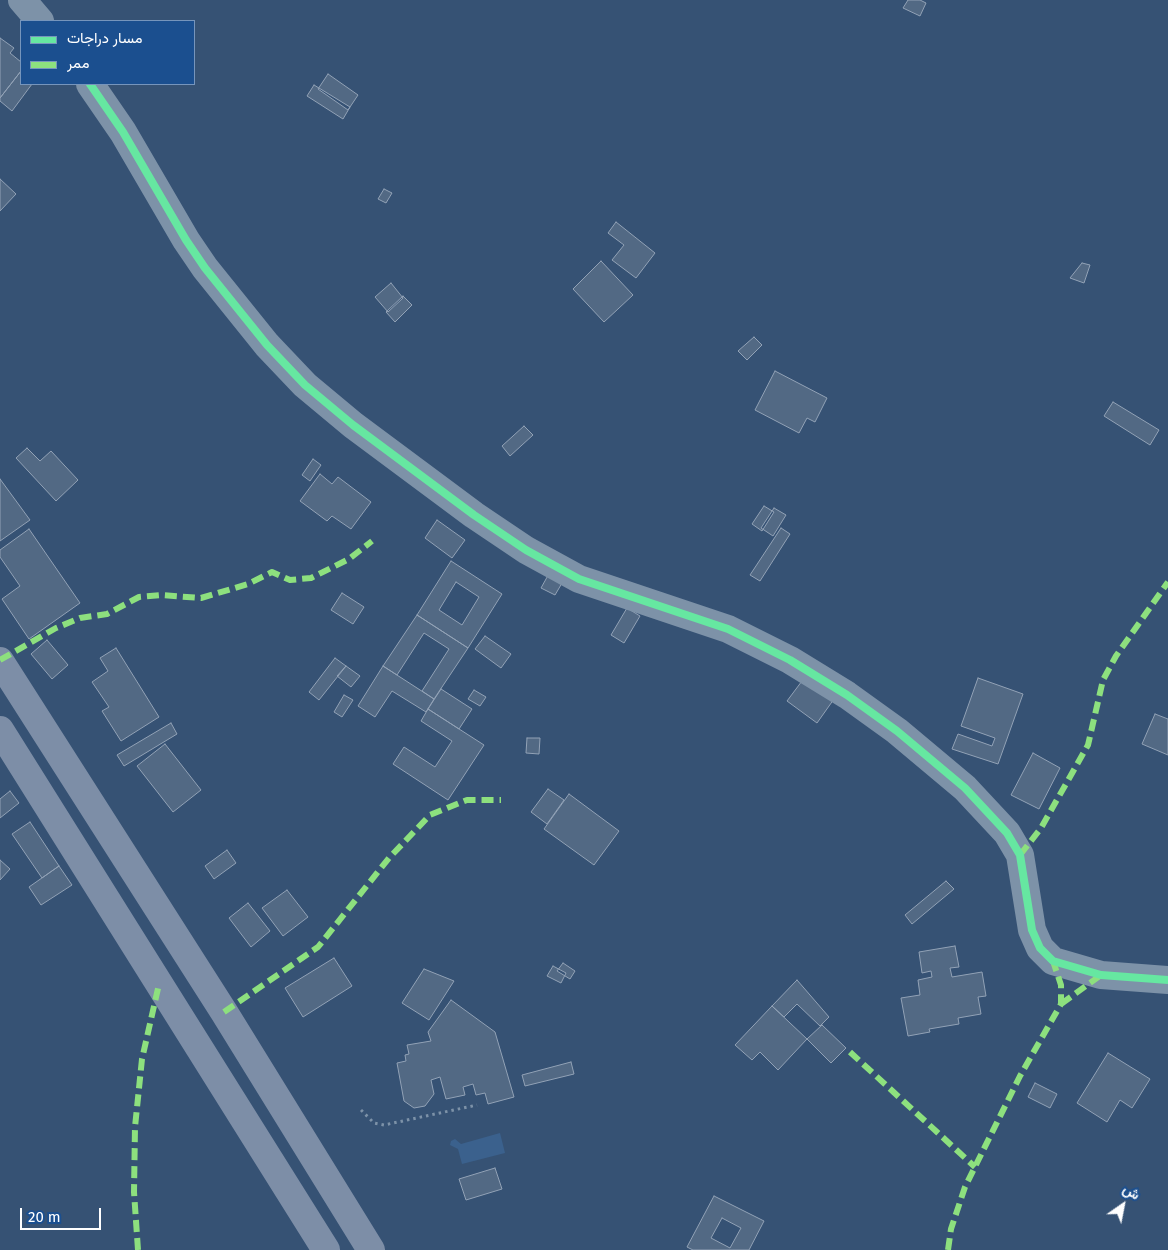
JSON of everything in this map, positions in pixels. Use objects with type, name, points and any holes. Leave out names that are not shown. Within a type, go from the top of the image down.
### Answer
[{"type":"main road","points":[[0,661],[219,1004],[371,1250]]},
{"type":"main road","points":[[0,730],[326,1250]]},
{"type":"main road","points":[[278,1175],[311,1155]]},
{"type":"street","points":[[22,0],[39,20]]},
{"type":"street","points":[[91,85],[123,132],[186,240],[205,268],[274,352],[305,385],[352,425],[474,515],[526,550],[578,579],[728,629],[790,660],[847,695],[898,730],[965,788],[1007,833],[1020,855],[1032,930],[1040,948],[1052,961],[1101,975],[1168,980]]},
{"type":"path","points":[[361,1110],[374,1124],[384,1125],[477,1105]]},
{"type":"water","points":[[500,1133],[505,1153],[462,1164],[458,1149],[450,1145],[451,1141],[455,1139],[461,1144]]},
{"type":"building","points":[[908,0],[920,0],[926,3],[920,16],[903,8]]},
{"type":"building","points":[[0,38],[14,48],[10,53],[20,61],[20,72],[0,98]]},
{"type":"building","points":[[20,72],[20,85],[31,85],[12,111],[0,101],[0,98]]},
{"type":"building","points":[[328,74],[358,95],[348,110],[318,89]]},
{"type":"building","points":[[314,85],[350,107],[343,119],[307,96]]},
{"type":"building","points":[[0,179],[16,194],[0,211]]},
{"type":"building","points":[[384,189],[392,193],[386,203],[378,199]]},
{"type":"building","points":[[616,222],[655,253],[636,278],[612,260],[624,245],[608,233]]},
{"type":"building","points":[[601,261],[633,295],[604,322],[573,289]]},
{"type":"building","points":[[1082,263],[1090,265],[1084,283],[1070,278]]},
{"type":"building","points":[[391,283],[403,298],[388,312],[375,297]]},
{"type":"building","points":[[403,296],[412,305],[395,322],[386,312]]},
{"type":"building","points":[[754,337],[762,345],[747,360],[738,351]]},
{"type":"building","points":[[775,371],[827,398],[815,422],[807,418],[799,433],[755,410]]},
{"type":"building","points":[[1113,402],[1159,430],[1150,445],[1104,416]]},
{"type":"building","points":[[524,426],[533,435],[510,456],[502,446]]},
{"type":"building","points":[[27,448],[40,461],[51,451],[78,480],[56,501],[16,458]]},
{"type":"building","points":[[313,459],[321,465],[310,481],[302,475]]},
{"type":"building","points":[[320,474],[332,484],[338,477],[371,502],[351,529],[332,516],[327,521],[300,501]]},
{"type":"building","points":[[0,479],[30,520],[0,541]]},
{"type":"building","points":[[764,506],[774,512],[762,531],[752,524]]},
{"type":"building","points":[[774,508],[786,515],[773,536],[761,528]]},
{"type":"building","points":[[437,520],[465,540],[452,558],[425,538]]},
{"type":"building","points":[[781,528],[790,534],[760,581],[750,575]]},
{"type":"building","points":[[29,529],[80,603],[29,639],[2,599],[20,586],[0,557],[0,550]]},
{"type":"building","points":[[451,561],[502,594],[468,648],[417,615]],"holes":[[[456,582],[479,597],[462,625],[439,610]]]},
{"type":"building","points":[[551,570],[565,578],[555,595],[541,588]]},
{"type":"building","points":[[342,593],[364,607],[353,624],[331,610]]},
{"type":"building","points":[[627,608],[640,616],[624,643],[611,635]]},
{"type":"building","points":[[417,615],[468,648],[434,699],[422,691],[449,649],[424,633],[397,675],[383,666]]},
{"type":"building","points":[[485,636],[511,654],[501,668],[475,649]]},
{"type":"building","points":[[47,640],[68,665],[52,679],[31,654]]},
{"type":"building","points":[[116,648],[159,717],[121,741],[102,711],[109,707],[92,682],[108,671],[100,658]]},
{"type":"building","points":[[335,658],[346,666],[319,700],[309,692]]},
{"type":"building","points":[[346,666],[360,676],[351,687],[337,676]]},
{"type":"building","points":[[383,666],[434,699],[426,712],[392,691],[375,717],[358,706]]},
{"type":"building","points":[[805,677],[834,699],[817,723],[787,701]]},
{"type":"building","points":[[978,678],[1023,694],[998,764],[952,749],[958,734],[992,746],[995,738],[961,726]]},
{"type":"building","points":[[441,689],[472,709],[459,729],[428,709]]},
{"type":"building","points":[[474,690],[486,697],[480,706],[468,699]]},
{"type":"building","points":[[344,695],[353,700],[342,717],[334,712]]},
{"type":"building","points":[[428,709],[484,745],[448,800],[393,764],[404,747],[435,767],[452,741],[421,721]]},
{"type":"building","points":[[1155,714],[1168,719],[1168,755],[1142,744]]},
{"type":"building","points":[[171,723],[177,734],[124,766],[117,755]]},
{"type":"building","points":[[527,738],[540,738],[539,754],[526,753]]},
{"type":"building","points":[[165,744],[201,790],[173,812],[137,766]]},
{"type":"building","points":[[1033,753],[1060,768],[1039,809],[1011,795]]},
{"type":"building","points":[[548,789],[564,800],[547,824],[531,812]]},
{"type":"building","points":[[10,791],[19,803],[0,818],[0,799]]},
{"type":"building","points":[[569,794],[619,831],[594,865],[544,829]]},
{"type":"building","points":[[30,822],[59,866],[42,878],[12,834]]},
{"type":"building","points":[[227,850],[236,863],[214,879],[205,866]]},
{"type":"building","points":[[0,860],[10,869],[0,880]]},
{"type":"building","points":[[59,866],[72,885],[41,905],[29,887]]},
{"type":"building","points":[[946,881],[954,889],[912,924],[905,915]]},
{"type":"building","points":[[287,890],[308,917],[283,936],[262,908]]},
{"type":"building","points":[[248,903],[270,931],[251,947],[229,918]]},
{"type":"building","points":[[955,946],[959,967],[950,968],[952,977],[982,972],[986,996],[978,997],[981,1014],[958,1018],[959,1024],[929,1029],[930,1032],[908,1036],[901,998],[920,995],[918,980],[932,977],[931,971],[922,973],[919,952]]},
{"type":"building","points":[[334,958],[352,986],[303,1017],[285,988]]},
{"type":"building","points":[[563,963],[575,971],[570,979],[557,971]]},
{"type":"building","points":[[553,966],[566,973],[561,983],[547,976]]},
{"type":"building","points":[[424,969],[454,981],[429,1020],[402,1003]]},
{"type":"building","points":[[797,980],[829,1017],[820,1026],[797,1004],[784,1017],[772,1006]]},
{"type":"building","points":[[451,1000],[495,1032],[514,1097],[488,1104],[485,1093],[476,1095],[473,1084],[463,1087],[465,1095],[446,1099],[440,1077],[431,1080],[434,1094],[425,1106],[414,1108],[404,1101],[397,1063],[406,1061],[405,1055],[409,1054],[407,1045],[431,1041],[428,1032]]},
{"type":"building","points":[[772,1006],[807,1039],[778,1070],[760,1052],[752,1060],[735,1045]]},
{"type":"building","points":[[822,1025],[846,1048],[831,1063],[807,1039]]},
{"type":"building","points":[[1108,1053],[1150,1079],[1132,1108],[1120,1100],[1107,1122],[1077,1103]]},
{"type":"building","points":[[571,1062],[574,1074],[525,1086],[522,1075]]},
{"type":"building","points":[[1035,1083],[1057,1094],[1050,1108],[1028,1097]]},
{"type":"building","points":[[495,1168],[502,1189],[466,1200],[459,1179]]},
{"type":"building","points":[[714,1196],[764,1221],[749,1250],[693,1250],[687,1247]],"holes":[[[722,1218],[741,1228],[730,1248],[711,1238]]]},
{"type":"marked path","points":[[0,660],[56,628],[80,618],[107,614],[139,597],[161,595],[201,598],[248,584],[272,572],[290,580],[311,578],[349,559],[372,541]]},
{"type":"marked path","points":[[1020,855],[1041,828],[1088,745],[1103,680],[1116,656],[1168,582]]},
{"type":"marked path","points":[[224,1012],[318,947],[389,858],[430,815],[467,800],[501,800]]},
{"type":"marked path","points":[[948,1250],[951,1229],[965,1187],[1020,1076],[1061,1004],[1061,985],[1053,961]]},
{"type":"marked path","points":[[1061,1004],[1101,975]]},
{"type":"marked path","points":[[138,1250],[134,1192],[135,1127],[142,1059],[159,984]]},
{"type":"marked path","points":[[850,1052],[975,1167]]},
{"type":"cycle path","points":[[91,85],[123,132],[186,240],[205,268],[267,345],[305,385],[353,425],[474,515],[526,550],[579,579],[728,629],[790,660],[847,695],[897,731],[965,788],[1007,833],[1020,855],[1032,930],[1040,948],[1053,961],[1101,975],[1168,980]]}]
